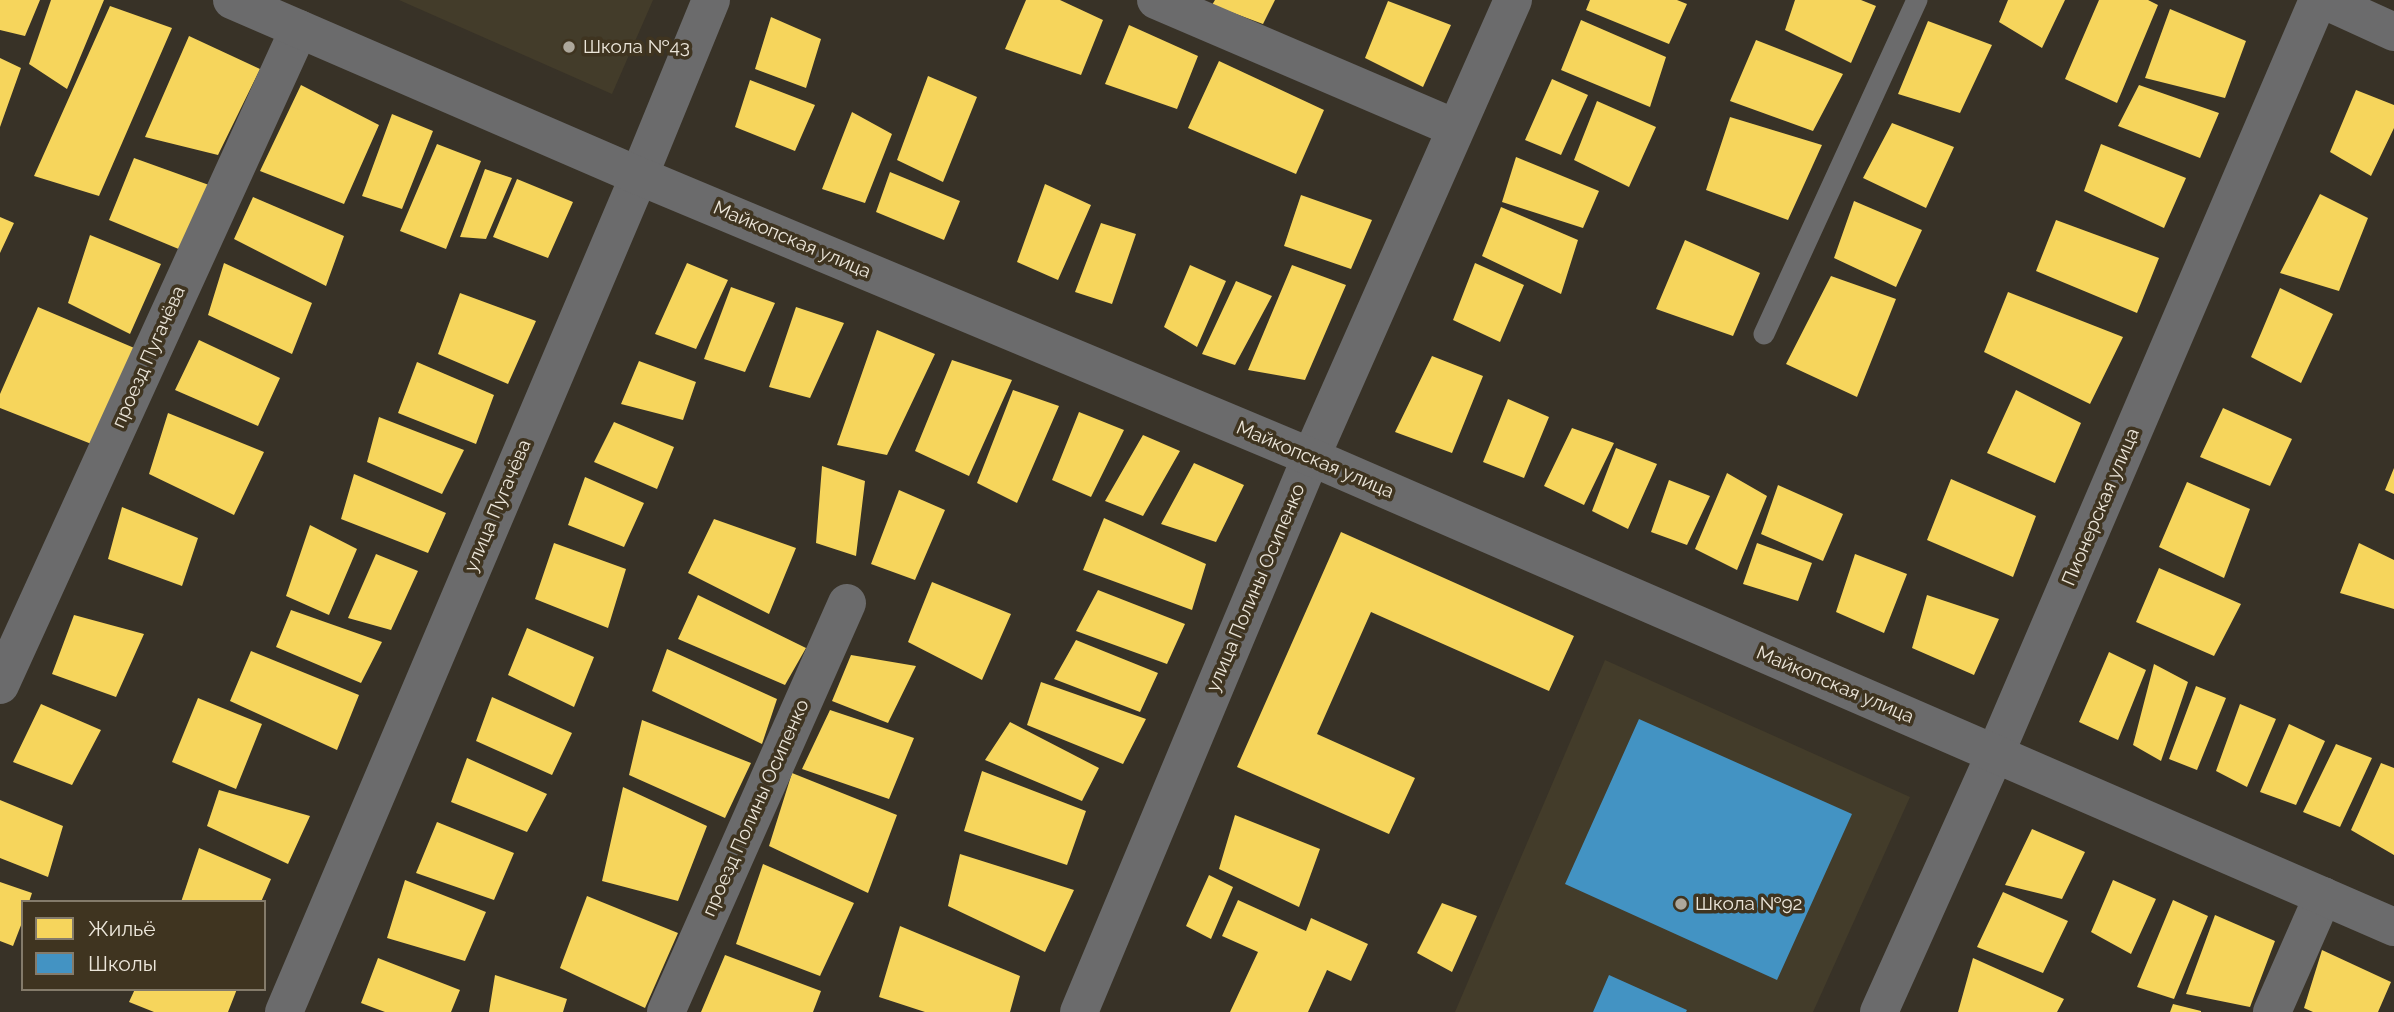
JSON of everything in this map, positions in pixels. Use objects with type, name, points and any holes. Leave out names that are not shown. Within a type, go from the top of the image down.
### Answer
[{"type":"street","name":"Майкопская улица","points":[[232,0],[639,176],[1311,457],[2394,927]]},
{"type":"street","name":"улица Пугачёва","points":[[284,1012],[711,0]]},
{"type":"street","points":[[1156,0],[1455,128]]},
{"type":"street","name":"улица Полины Осипенко","points":[[1079,1012],[1311,457],[1513,0]]},
{"type":"street","name":"Пионерская улица","points":[[1879,1012],[1995,754],[2318,0]]},
{"type":"street","points":[[2324,0],[2394,32]]},
{"type":"street","name":"проезд Пугачёва","points":[[0,685],[299,29]]},
{"type":"street","name":"проезд Полины Осипенко","points":[[666,1012],[847,603]]},
{"type":"street","points":[[2272,1012],[2323,896]]},
{"type":"lane","points":[[1764,334],[1917,0]]},
{"type":"shaded area","name":"Школа №43","points":[[399,0],[653,0],[612,94]]},
{"type":"shaded area","name":"Школа №92","points":[[1605,660],[1910,797],[1813,1012],[1455,1012]]},
{"type":"building: Жильё","points":[[0,0],[40,0],[25,36],[0,30]]},
{"type":"building: Жильё","points":[[51,0],[104,0],[67,89],[29,64]]},
{"type":"building: Жильё","points":[[1026,0],[1060,0],[1103,20],[1081,75],[1005,49]]},
{"type":"building: Жильё","points":[[1215,0],[1275,0],[1263,24],[1212,5]]},
{"type":"building: Жильё","points":[[1590,0],[1677,0],[1687,4],[1669,44],[1586,10]]},
{"type":"building: Жильё","points":[[1795,0],[1861,0],[1876,6],[1851,63],[1785,30]]},
{"type":"building: Жильё","points":[[2008,0],[2065,0],[2042,48],[1999,22]]},
{"type":"building: Жильё","points":[[2099,0],[2148,0],[2158,5],[2117,103],[2065,79]]},
{"type":"building: Жильё","points":[[1388,1],[1451,25],[1423,87],[1365,58]]},
{"type":"building: Жильё","points":[[110,6],[172,28],[99,196],[34,176]]},
{"type":"building: Жильё","points":[[2170,9],[2246,41],[2225,98],[2145,78]]},
{"type":"building: Жильё","points":[[771,17],[821,39],[806,88],[755,69]]},
{"type":"building: Жильё","points":[[1581,20],[1666,57],[1650,107],[1561,70]]},
{"type":"building: Жильё","points":[[1928,21],[1992,45],[1960,113],[1898,94]]},
{"type":"building: Жильё","points":[[1129,25],[1198,56],[1177,109],[1105,84]]},
{"type":"building: Жильё","points":[[189,36],[260,69],[218,155],[145,137]]},
{"type":"building: Жильё","points":[[1756,40],[1843,74],[1813,131],[1730,101]]},
{"type":"building: Жильё","points":[[0,58],[21,68],[0,127]]},
{"type":"building: Жильё","points":[[1219,61],[1324,110],[1296,174],[1188,128]]},
{"type":"building: Жильё","points":[[928,76],[977,97],[943,182],[897,160]]},
{"type":"building: Жильё","points":[[1552,79],[1588,95],[1561,155],[1525,140]]},
{"type":"building: Жильё","points":[[750,80],[815,105],[795,151],[735,127]]},
{"type":"building: Жильё","points":[[301,85],[379,125],[344,204],[260,171]]},
{"type":"building: Жильё","points":[[2139,85],[2219,113],[2200,158],[2118,126]]},
{"type":"building: Жильё","points":[[2356,90],[2394,105],[2394,128],[2371,176],[2330,152]]},
{"type":"building: Жильё","points":[[1597,101],[1656,127],[1629,187],[1574,160]]},
{"type":"building: Жильё","points":[[852,112],[892,134],[865,203],[822,189]]},
{"type":"building: Жильё","points":[[392,114],[433,131],[402,209],[362,196]]},
{"type":"building: Жильё","points":[[1730,117],[1822,145],[1788,220],[1706,190]]},
{"type":"building: Жильё","points":[[1892,123],[1954,147],[1926,208],[1863,178]]},
{"type":"building: Жильё","points":[[437,144],[481,161],[446,249],[400,231]]},
{"type":"building: Жильё","points":[[2101,144],[2186,178],[2164,228],[2084,191]]},
{"type":"building: Жильё","points":[[1516,157],[1599,191],[1583,228],[1502,202]]},
{"type":"building: Жильё","points":[[134,158],[209,185],[181,250],[109,220]]},
{"type":"building: Жильё","points":[[485,169],[512,178],[486,239],[460,237]]},
{"type":"building: Жильё","points":[[890,172],[960,201],[944,240],[876,212]]},
{"type":"building: Жильё","points":[[517,179],[573,202],[548,258],[493,237]]},
{"type":"building: Жильё","points":[[1045,184],[1091,205],[1058,280],[1017,262]]},
{"type":"building: Жильё","points":[[2320,194],[2368,218],[2339,291],[2280,273]]},
{"type":"building: Жильё","points":[[1301,195],[1372,220],[1351,269],[1284,246]]},
{"type":"building: Жильё","points":[[253,197],[344,236],[326,286],[234,239]]},
{"type":"building: Жильё","points":[[1854,201],[1922,230],[1896,287],[1834,258]]},
{"type":"building: Жильё","points":[[1501,207],[1578,240],[1561,294],[1482,256]]},
{"type":"building: Жильё","points":[[0,217],[14,223],[0,253]]},
{"type":"building: Жильё","points":[[2056,220],[2159,258],[2137,313],[2036,271]]},
{"type":"building: Жильё","points":[[1101,223],[1136,234],[1112,304],[1075,292]]},
{"type":"building: Жильё","points":[[90,235],[161,264],[130,334],[68,303]]},
{"type":"building: Жильё","points":[[1685,240],[1760,273],[1733,336],[1656,309]]},
{"type":"building: Жильё","points":[[224,263],[312,303],[292,354],[208,315]]},
{"type":"building: Жильё","points":[[687,263],[728,280],[696,349],[655,334]]},
{"type":"building: Жильё","points":[[1475,263],[1524,285],[1500,342],[1453,320]]},
{"type":"building: Жильё","points":[[1190,265],[1226,281],[1197,347],[1164,327]]},
{"type":"building: Жильё","points":[[1292,265],[1346,285],[1305,380],[1248,370]]},
{"type":"building: Жильё","points":[[1831,276],[1896,299],[1857,397],[1786,364]]},
{"type":"building: Жильё","points":[[1236,281],[1272,296],[1235,365],[1202,354]]},
{"type":"building: Жильё","points":[[731,287],[775,303],[745,372],[704,359]]},
{"type":"building: Жильё","points":[[2280,288],[2333,314],[2301,383],[2251,357]]},
{"type":"building: Жильё","points":[[2008,292],[2123,337],[2090,404],[1984,352]]},
{"type":"building: Жильё","points":[[460,293],[536,321],[508,384],[438,354]]},
{"type":"building: Жильё","points":[[38,307],[139,350],[94,445],[0,408],[0,394]]},
{"type":"building: Жильё","points":[[796,307],[844,323],[810,398],[769,387]]},
{"type":"building: Жильё","points":[[877,330],[935,354],[887,455],[837,445]]},
{"type":"building: Жильё","points":[[199,340],[280,378],[258,426],[175,390]]},
{"type":"building: Жильё","points":[[1432,356],[1483,376],[1452,453],[1395,432]]},
{"type":"building: Жильё","points":[[952,360],[1012,380],[969,476],[915,451]]},
{"type":"building: Жильё","points":[[639,361],[696,382],[683,420],[621,404]]},
{"type":"building: Жильё","points":[[417,362],[494,395],[476,444],[398,413]]},
{"type":"building: Жильё","points":[[1013,390],[1059,406],[1017,503],[977,483]]},
{"type":"building: Жильё","points":[[2016,390],[2081,423],[2055,483],[1987,453]]},
{"type":"building: Жильё","points":[[1508,399],[1549,417],[1524,478],[1483,462]]},
{"type":"building: Жильё","points":[[2223,408],[2292,439],[2270,486],[2200,457]]},
{"type":"building: Жильё","points":[[1079,412],[1124,430],[1091,497],[1052,480]]},
{"type":"building: Жильё","points":[[168,413],[264,452],[234,515],[149,474]]},
{"type":"building: Жильё","points":[[379,417],[464,450],[442,494],[367,462]]},
{"type":"building: Жильё","points":[[614,422],[674,447],[657,489],[594,462]]},
{"type":"building: Жильё","points":[[1572,428],[1614,443],[1584,505],[1544,486]]},
{"type":"building: Жильё","points":[[1143,435],[1180,451],[1143,516],[1105,501]]},
{"type":"building: Жильё","points":[[1616,448],[1657,464],[1628,529],[1592,511]]},
{"type":"building: Жильё","points":[[1194,463],[1244,485],[1216,542],[1161,524]]},
{"type":"building: Жильё","points":[[822,466],[865,481],[856,556],[816,543]]},
{"type":"building: Жильё","points":[[2394,468],[2394,494],[2385,490]]},
{"type":"building: Жильё","points":[[1727,473],[1767,496],[1737,570],[1695,549]]},
{"type":"building: Жильё","points":[[354,474],[446,513],[428,553],[341,519]]},
{"type":"building: Жильё","points":[[585,477],[644,503],[624,547],[568,525]]},
{"type":"building: Жильё","points":[[1951,479],[2036,516],[2013,577],[1927,540]]},
{"type":"building: Жильё","points":[[1669,480],[1710,496],[1687,545],[1651,532]]},
{"type":"building: Жильё","points":[[2187,482],[2250,509],[2224,578],[2159,547]]},
{"type":"building: Жильё","points":[[1778,485],[1843,514],[1823,561],[1761,534]]},
{"type":"building: Жильё","points":[[899,490],[945,510],[915,580],[871,564]]},
{"type":"building: Жильё","points":[[122,507],[198,538],[182,586],[108,559]]},
{"type":"building: Жильё","points":[[1104,518],[1206,564],[1192,610],[1083,570]]},
{"type":"building: Жильё","points":[[714,519],[796,548],[769,614],[688,573]]},
{"type":"building: Жильё","points":[[310,525],[357,549],[329,615],[286,596]]},
{"type":"building: Жильё","points":[[1341,532],[1574,636],[1549,691],[1371,612],[1317,734],[1415,778],[1389,834],[1237,767]]},
{"type":"building: Жильё","points":[[554,543],[626,569],[608,628],[535,599]]},
{"type":"building: Жильё","points":[[1757,543],[1812,563],[1798,601],[1743,584]]},
{"type":"building: Жильё","points":[[2359,543],[2394,560],[2394,609],[2340,593]]},
{"type":"building: Жильё","points":[[376,554],[418,571],[391,630],[348,618]]},
{"type":"building: Жильё","points":[[1855,554],[1907,574],[1884,633],[1836,612]]},
{"type":"building: Жильё","points":[[2159,568],[2241,604],[2214,656],[2136,622]]},
{"type":"building: Жильё","points":[[932,582],[1011,614],[982,680],[908,642]]},
{"type":"building: Жильё","points":[[1098,590],[1185,624],[1167,664],[1076,631]]},
{"type":"building: Жильё","points":[[698,595],[806,648],[785,685],[678,639]]},
{"type":"building: Жильё","points":[[1927,595],[1999,619],[1974,675],[1912,648]]},
{"type":"building: Жильё","points":[[291,610],[382,642],[361,683],[276,647]]},
{"type":"building: Жильё","points":[[74,615],[144,634],[116,697],[52,674]]},
{"type":"building: Жильё","points":[[527,628],[594,657],[574,707],[508,675]]},
{"type":"building: Жильё","points":[[1076,640],[1158,673],[1140,712],[1054,679]]},
{"type":"building: Жильё","points":[[667,649],[777,699],[762,744],[652,691]]},
{"type":"building: Жильё","points":[[251,651],[359,695],[337,750],[230,701]]},
{"type":"building: Жильё","points":[[2109,652],[2146,670],[2118,740],[2079,722]]},
{"type":"building: Жильё","points":[[851,655],[916,666],[888,723],[832,701]]},
{"type":"building: Жильё","points":[[2154,664],[2188,682],[2161,761],[2133,745]]},
{"type":"building: Жильё","points":[[1041,682],[1146,719],[1123,764],[1027,725]]},
{"type":"building: Жильё","points":[[2196,686],[2226,698],[2197,770],[2169,759]]},
{"type":"building: Жильё","points":[[492,697],[572,733],[552,775],[476,741]]},
{"type":"building: Жильё","points":[[198,698],[262,724],[236,789],[172,762]]},
{"type":"building: Жильё","points":[[41,704],[101,730],[72,785],[13,762]]},
{"type":"building: Жильё","points":[[2240,704],[2276,719],[2247,787],[2216,771]]},
{"type":"building: Жильё","points":[[830,710],[914,738],[889,799],[802,769]]},
{"type":"building: Жильё","points":[[642,720],[751,763],[725,818],[629,775]]},
{"type":"building: Жильё","points":[[1010,722],[1099,768],[1082,801],[985,760]]},
{"type":"building: Жильё","points":[[2289,724],[2325,741],[2296,805],[2260,792]]},
{"type":"building: Жильё","points":[[2336,744],[2372,758],[2340,827],[2303,812]]},
{"type":"building: Жильё","points":[[467,758],[547,794],[527,832],[451,802]]},
{"type":"building: Жильё","points":[[2381,763],[2394,768],[2394,855],[2351,830]]},
{"type":"building: Жильё","points":[[982,771],[1086,811],[1067,865],[964,831]]},
{"type":"building: Жильё","points":[[792,773],[897,815],[868,893],[769,846]]},
{"type":"building: Жильё","points":[[623,787],[707,826],[678,901],[602,881]]},
{"type":"building: Жильё","points":[[219,790],[310,816],[288,864],[207,826]]},
{"type":"building: Жильё","points":[[0,800],[63,826],[48,877],[0,858]]},
{"type":"building: Жильё","points":[[1235,815],[1320,849],[1299,907],[1219,869]]},
{"type":"building: Жильё","points":[[437,822],[514,853],[494,900],[416,873]]},
{"type":"building: Жильё","points":[[2032,829],[2085,852],[2062,899],[2005,885]]},
{"type":"building: Жильё","points":[[199,848],[271,879],[262,900],[182,900]]},
{"type":"building: Жильё","points":[[960,854],[1074,890],[1045,952],[948,906]]},
{"type":"building: Жильё","points":[[763,864],[854,903],[820,976],[736,944]]},
{"type":"building: Жильё","points":[[1209,875],[1233,887],[1211,939],[1186,926]]},
{"type":"building: Жильё","points":[[405,880],[486,912],[465,961],[387,938]]},
{"type":"building: Жильё","points":[[2113,880],[2156,899],[2131,954],[2091,932]]},
{"type":"building: Жильё","points":[[0,882],[32,893],[30,900],[21,900],[21,925],[13,946],[0,941]]},
{"type":"building: Жильё","points":[[2003,892],[2068,921],[2043,973],[1977,947]]},
{"type":"building: Жильё","points":[[587,896],[678,933],[645,1008],[560,968]]},
{"type":"building: Жильё","points":[[1238,900],[1306,931],[1311,918],[1368,944],[1351,981],[1327,970],[1308,1012],[1230,1012],[1258,952],[1222,936]]},
{"type":"building: Жильё","points":[[2173,900],[2208,916],[2174,999],[2137,987]]},
{"type":"building: Жильё","points":[[1442,903],[1477,916],[1452,972],[1417,953]]},
{"type":"building: Жильё","points":[[2215,915],[2275,941],[2250,1007],[2186,994]]},
{"type":"building: Жильё","points":[[900,926],[1020,976],[1010,1012],[925,1012],[879,997]]},
{"type":"building: Жильё","points":[[2322,950],[2391,982],[2378,1012],[2313,1012],[2304,1008]]},
{"type":"building: Жильё","points":[[725,955],[821,991],[813,1012],[701,1012]]},
{"type":"building: Жильё","points":[[378,958],[460,990],[451,1012],[385,1012],[361,1003]]},
{"type":"building: Жильё","points":[[1973,958],[2064,999],[2057,1012],[1958,1012]]},
{"type":"building: Жильё","points":[[495,975],[567,999],[563,1012],[489,1012]]},
{"type":"building: Жильё","points":[[134,991],[236,991],[228,1012],[154,1012],[129,1002]]},
{"type":"building: Жильё","points":[[2173,1004],[2201,1011],[2201,1012],[2170,1012]]},
{"type":"building: Школы","points":[[1639,719],[1852,814],[1777,980],[1565,884]]},
{"type":"building: Школы","points":[[1609,975],[1687,1010],[1593,1012]]},
{"type":"place","name":"Школа №43","points":[[569,47]]},
{"type":"place","name":"Школа №92","points":[[1681,904]]}]
